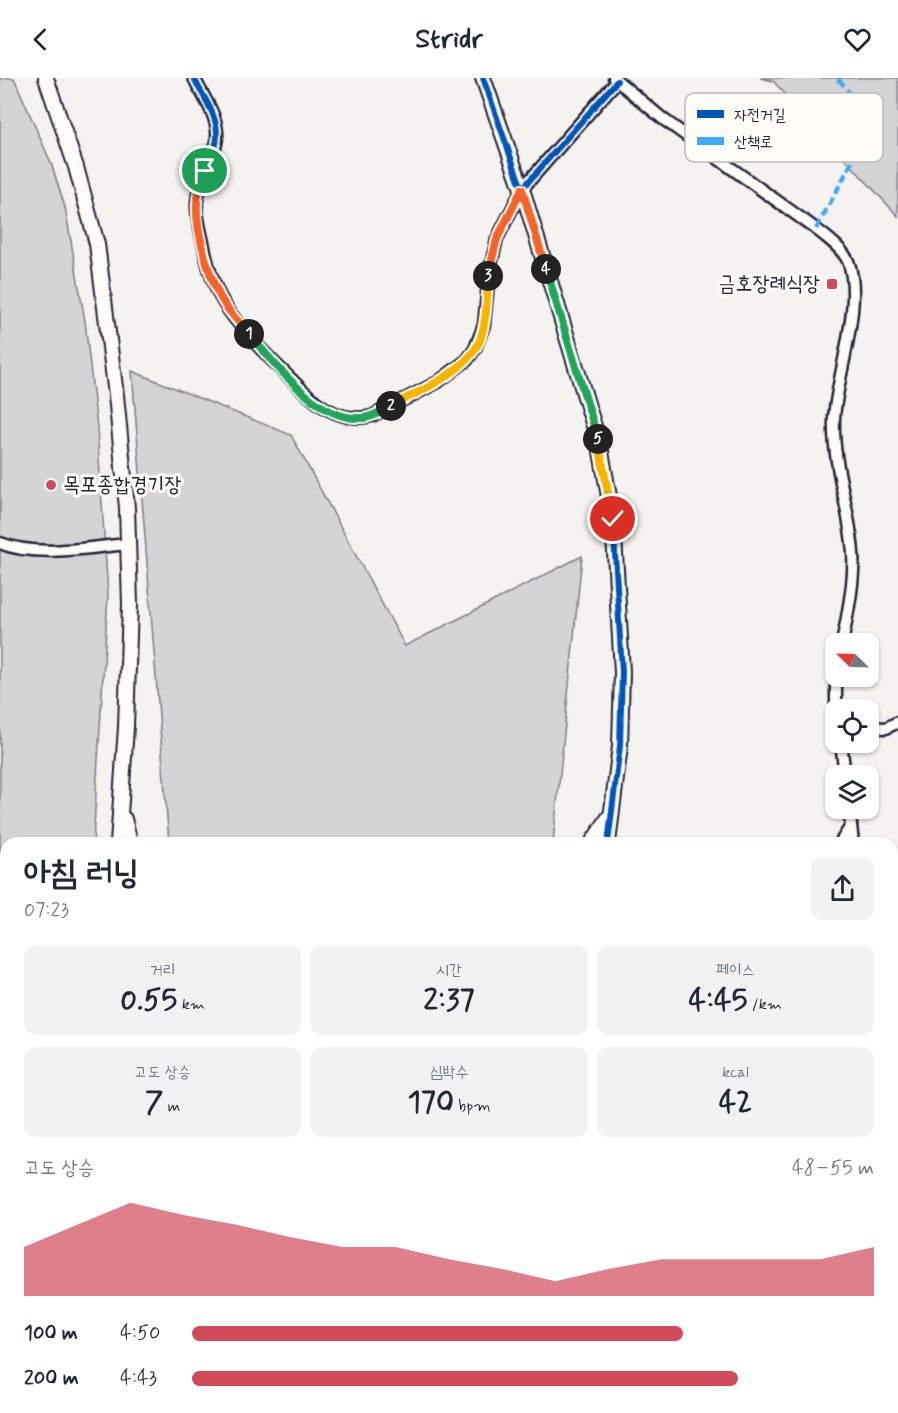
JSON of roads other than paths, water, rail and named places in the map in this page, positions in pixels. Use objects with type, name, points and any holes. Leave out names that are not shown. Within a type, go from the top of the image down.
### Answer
[{"type":"street","points":[[46,78],[76,167],[97,244],[116,395],[129,544],[129,658],[118,837]]},
{"type":"street","points":[[194,78],[214,118],[217,132],[215,148],[200,186],[196,214],[208,266],[218,292],[226,306],[272,361],[301,389],[336,415],[362,418],[372,416],[438,382],[467,360],[480,340],[484,325],[489,273],[497,239],[522,189],[616,79],[685,135]]},
{"type":"street","points":[[483,78],[522,189],[600,446],[613,519],[622,672],[620,746],[610,837]]},
{"type":"street","points":[[723,162],[816,229],[848,260],[853,305],[834,419],[834,447],[854,556],[844,633]]},
{"type":"street","points":[[0,543],[12,548],[36,550],[129,544]]},
{"type":"street","points":[[879,728],[886,728],[898,723]]},
{"type":"street","points":[[110,837],[121,802]]},
{"type":"street","points":[[121,802],[129,837]]},
{"type":"street","points":[[596,837],[612,812]]},
{"type":"street","points":[[850,819],[852,837]]},
{"type":"street","points":[[844,837],[851,826]]},
{"type":"place","name":"금호장례식장","points":[[832,284]]},
{"type":"place","name":"목포종합경기장","points":[[51,485]]}]
